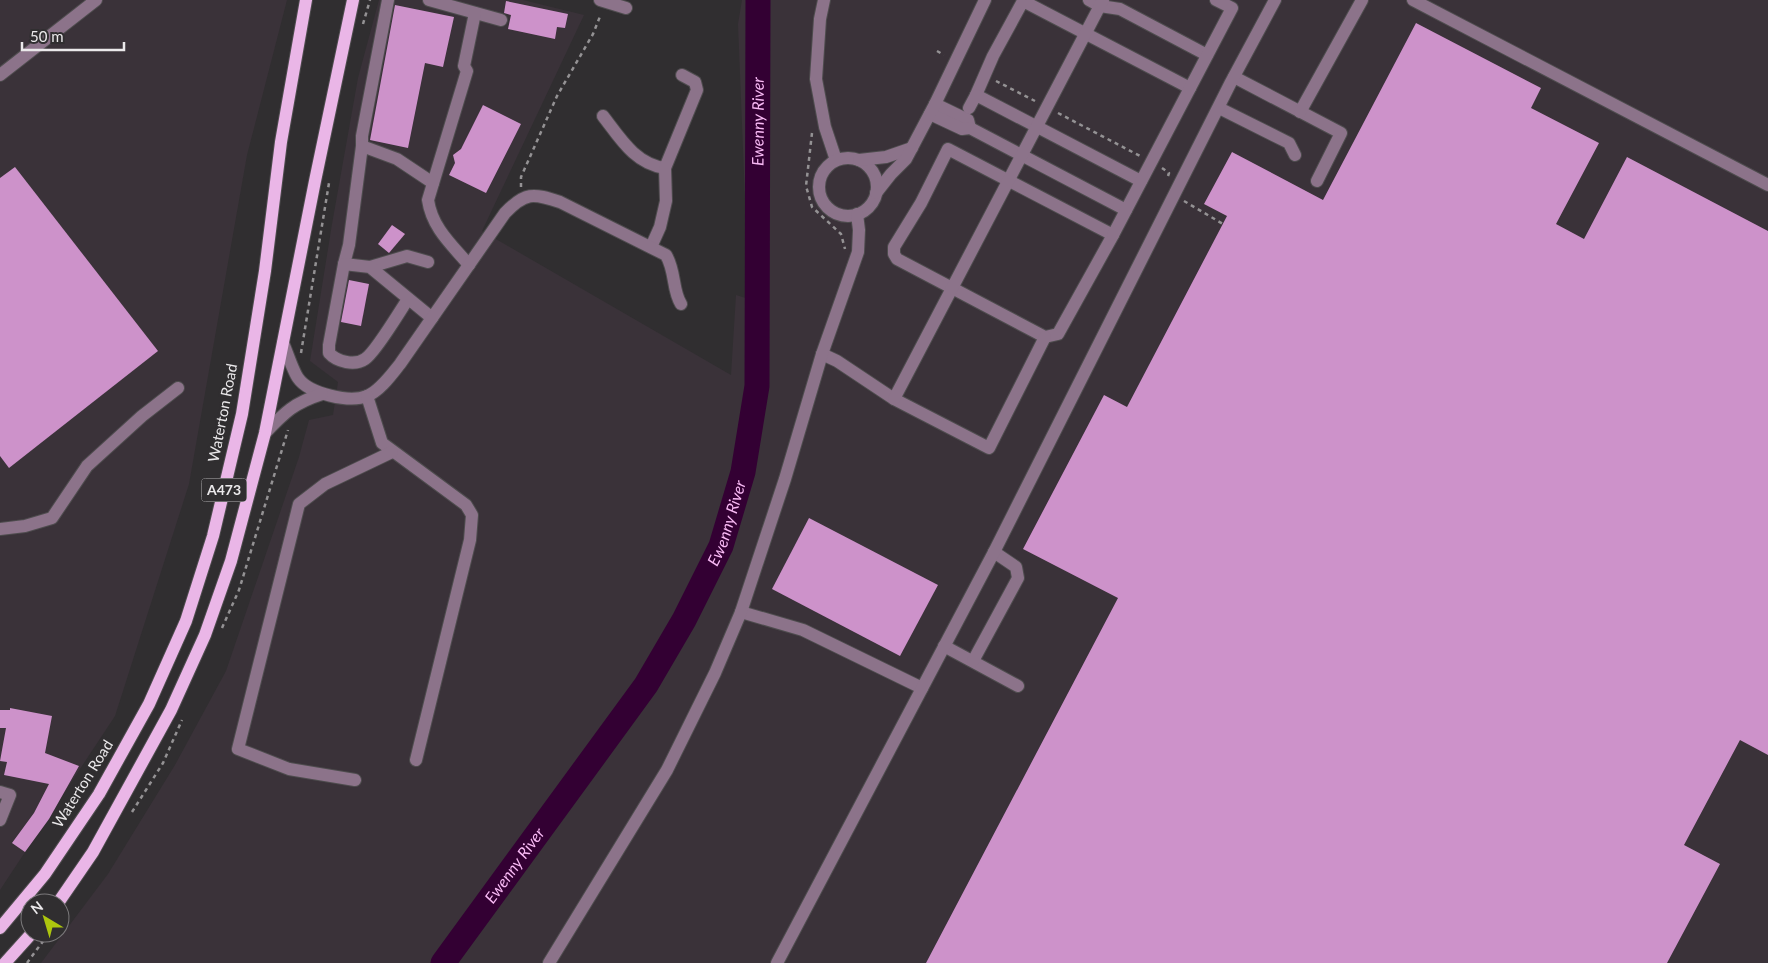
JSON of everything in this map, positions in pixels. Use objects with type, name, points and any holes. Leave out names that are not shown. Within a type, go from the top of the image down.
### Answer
[{"type":"main road","name":"Waterton Road","points":[[0,928],[45,874],[99,794],[149,704],[186,621],[213,536],[242,414],[265,271],[281,142],[306,0]]},
{"type":"main road","name":"A473","points":[[65,893],[93,852],[171,710],[205,635],[232,561],[265,433],[353,0]]},
{"type":"main road","points":[[5,963],[23,943]]},
{"type":"street","points":[[0,75],[96,0]]},
{"type":"street","points":[[388,0],[362,136],[349,245],[329,345],[329,354],[334,359],[355,363],[368,358],[408,299]]},
{"type":"street","points":[[429,0],[501,20]]},
{"type":"street","points":[[604,0],[626,8]]},
{"type":"street","points":[[824,0],[820,19],[816,79],[825,127],[836,160]]},
{"type":"street","points":[[876,193],[874,173],[859,160],[852,158],[836,160],[823,171],[819,188],[821,197],[831,210],[848,216],[866,209],[891,174],[906,159],[933,109],[985,0]]},
{"type":"street","points":[[970,108],[984,75],[1023,0],[1085,35],[1190,88]]},
{"type":"street","points":[[1113,235],[948,149],[921,203],[894,247],[894,254],[897,259],[1046,337],[1058,334],[1113,235],[1232,8],[1216,0]]},
{"type":"street","points":[[777,963],[994,552],[1234,77],[1275,0]]},
{"type":"street","points":[[1300,112],[1362,0]]},
{"type":"street","points":[[1413,0],[1768,185]]},
{"type":"street","points":[[894,399],[1085,35],[1097,2],[1120,9],[1207,55]]},
{"type":"street","points":[[469,265],[437,227],[430,211],[428,200],[467,71],[464,66],[475,13]]},
{"type":"street","points":[[651,247],[660,227],[666,201],[665,168],[698,90],[696,82],[682,75]]},
{"type":"street","points":[[1234,77],[1341,133],[1317,181]]},
{"type":"street","points":[[976,94],[1141,181]]},
{"type":"street","points":[[1219,108],[1289,143],[1295,155]]},
{"type":"street","points":[[933,109],[962,129],[970,128],[1126,210]]},
{"type":"street","points":[[603,116],[638,159],[657,167],[665,168]]},
{"type":"street","points":[[362,146],[397,159],[433,183]]},
{"type":"street","points":[[859,160],[886,157],[912,148]]},
{"type":"street","points":[[283,343],[298,378],[307,388],[322,394],[347,398],[367,396],[386,382],[505,213],[516,201],[537,196],[560,202],[666,255],[672,265],[676,283],[676,296],[681,304]]},
{"type":"street","points":[[549,963],[667,770],[715,673],[741,612],[779,498],[822,354],[858,252],[860,230],[857,214]]},
{"type":"street","points":[[344,264],[370,267],[406,256],[428,262]]},
{"type":"street","points":[[370,267],[432,318]]},
{"type":"street","points":[[822,354],[837,361],[894,399],[989,448],[1046,337]]},
{"type":"street","points":[[0,529],[25,526],[52,518],[87,466],[142,416],[178,388]]},
{"type":"street","points":[[265,433],[290,408],[303,400],[322,394]]},
{"type":"street","points":[[367,396],[382,443],[466,505],[472,515],[470,540],[416,760]]},
{"type":"street","points":[[355,780],[289,769],[238,749],[299,504],[325,484],[392,452]]},
{"type":"street","points":[[973,661],[1018,578],[1016,567],[994,552]]},
{"type":"street","points":[[741,612],[803,630],[922,688]]},
{"type":"street","points":[[944,646],[1018,686]]},
{"type":"street","points":[[0,792],[10,795],[0,820]]},
{"type":"path","points":[[523,198],[520,184],[521,177],[557,96],[593,34],[604,0]]},
{"type":"path","points":[[937,51],[955,60]]},
{"type":"path","points":[[984,75],[1151,162],[1169,173],[1167,179]]},
{"type":"path","points":[[812,126],[806,186],[812,206],[841,234],[845,250]]},
{"type":"path","points":[[1174,195],[1223,224]]},
{"type":"path","points":[[27,963],[42,943]]},
{"type":"shaded area","points":[[0,0],[287,0],[247,155],[189,484],[115,716],[0,890]]},
{"type":"shaded area","points":[[379,0],[523,0],[584,15],[482,231],[731,375],[736,295],[749,299],[738,24],[742,0],[1768,0],[1768,963],[41,963],[56,943],[70,943],[70,924],[108,874],[175,765],[226,671],[299,457],[309,420],[333,415],[338,382],[310,361],[358,78]]},
{"type":"building","points":[[506,1],[568,14],[565,28],[557,27],[555,39],[508,29],[511,15],[504,13]]},
{"type":"building","points":[[395,5],[454,17],[443,67],[425,63],[408,148],[370,140]]},
{"type":"building","points":[[1416,23],[1541,88],[1531,108],[1599,143],[1556,224],[1584,239],[1627,157],[1768,231],[1768,755],[1740,740],[1684,845],[1720,864],[1667,963],[926,963],[1118,598],[1023,549],[1104,395],[1127,407],[1227,216],[1204,204],[1232,152],[1323,200]]},
{"type":"building","points":[[483,105],[521,124],[486,193],[449,175],[455,163],[453,155],[461,149]]},
{"type":"building","points":[[15,167],[158,351],[9,468],[0,456],[0,178]]},
{"type":"building","points":[[392,225],[405,234],[389,253],[378,244]]},
{"type":"building","points":[[349,280],[369,284],[361,326],[341,322]]},
{"type":"building","points":[[809,518],[938,585],[900,656],[772,589]]},
{"type":"building","points":[[10,708],[52,716],[45,753],[79,766],[49,819],[25,852],[12,843],[34,813],[49,784],[4,775],[7,762],[0,761],[6,728],[0,728],[0,710],[10,710]]},
{"type":"waterway","name":"Ewenny River","points":[[443,963],[646,685],[684,620],[721,546],[743,472],[757,386],[758,0]]}]
